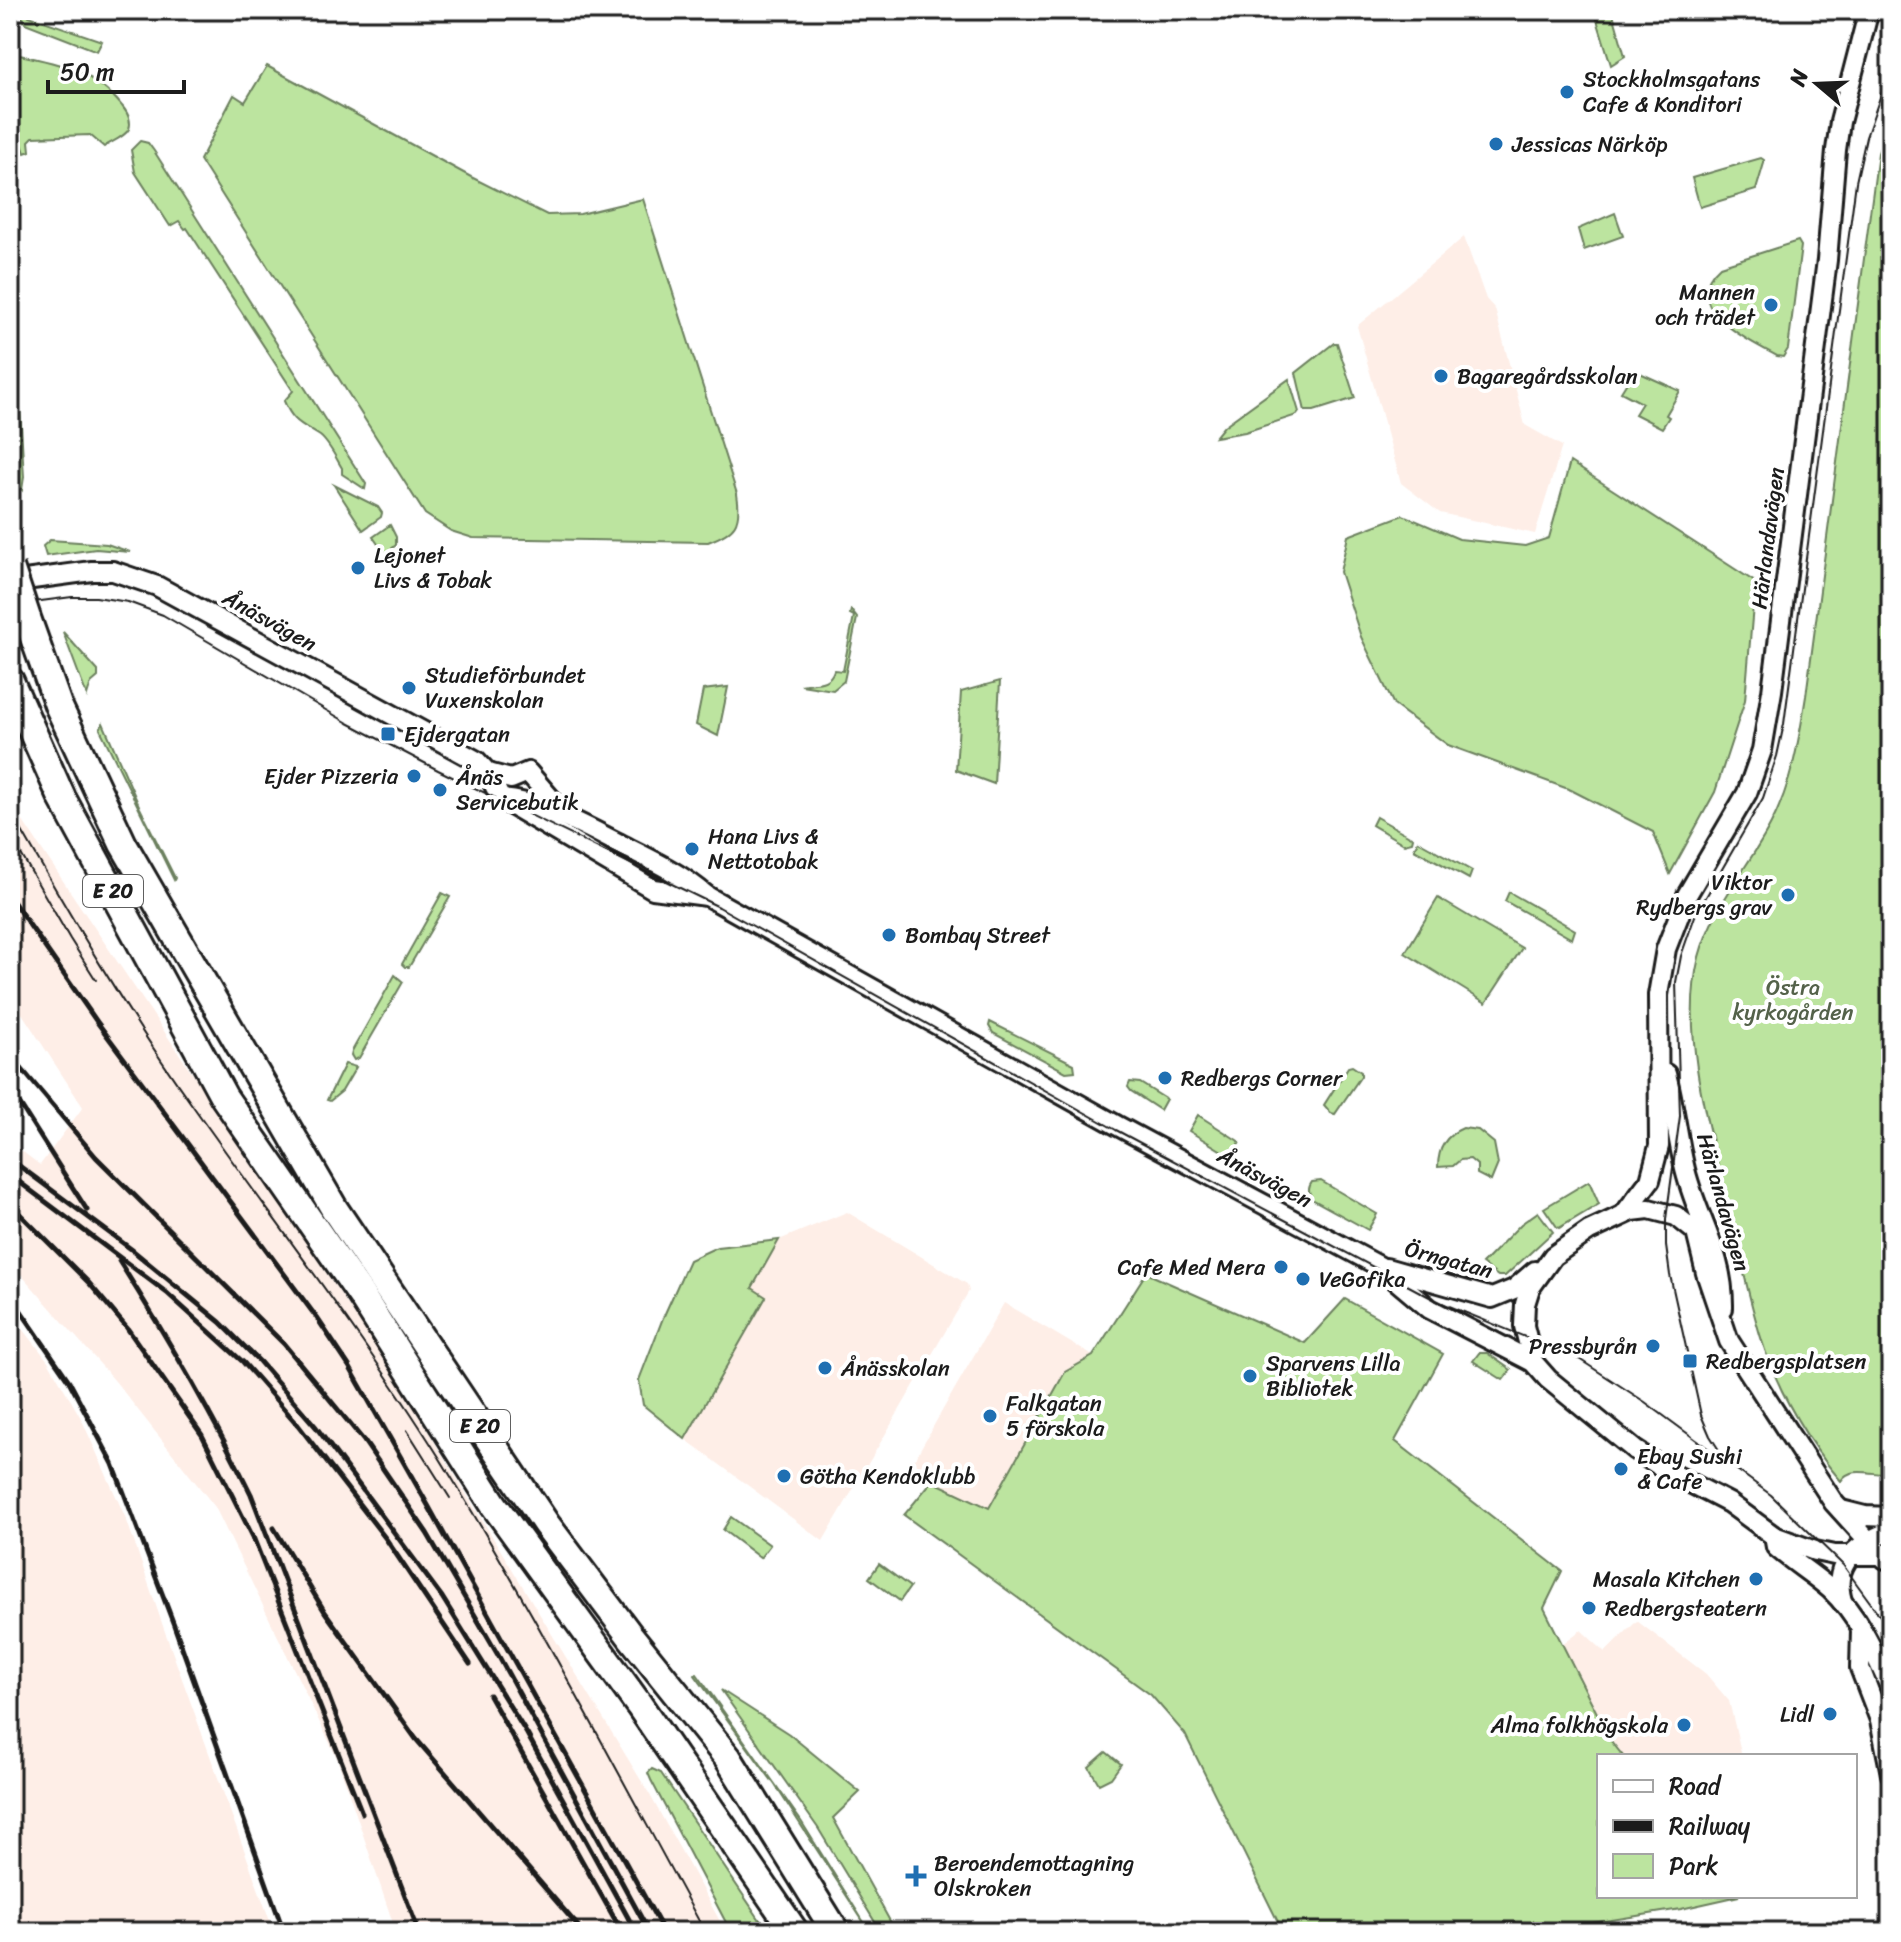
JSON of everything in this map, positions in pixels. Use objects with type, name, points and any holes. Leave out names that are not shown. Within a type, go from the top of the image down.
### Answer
[{"type":"highway","name":"E 20","points":[[10,567],[58,705],[123,844],[335,1210],[546,1524],[728,1758],[836,1932]]},
{"type":"highway","name":"E 20","points":[[10,681],[62,798],[224,1097],[361,1295],[494,1505],[639,1705],[795,1932]]},
{"type":"street","name":"Härlandavägen","points":[[1625,1213],[1650,1180],[1657,1157],[1660,979],[1669,939],[1687,895],[1741,807],[1762,750],[1823,294],[1840,122],[1869,10]]},
{"type":"street","name":"Ånäsvägen","points":[[10,582],[113,571],[157,586],[477,761],[488,773],[501,799],[653,889],[707,896]]},
{"type":"street","name":"Ånäsvägen","points":[[488,773],[511,779],[528,772],[567,818]]},
{"type":"street","name":"Ånäsvägen","points":[[501,799],[521,800],[567,818],[688,879],[707,896],[1118,1126],[1379,1266],[1430,1309],[1533,1362],[1548,1379],[1635,1450],[1669,1472],[1729,1503],[1774,1536]]},
{"type":"street","name":"Härlandavägen","points":[[1660,1052],[1674,1103],[1684,1166],[1715,1251],[1723,1283],[1723,1318]]},
{"type":"street","name":"Härlandavägen","points":[[1625,1213],[1649,1209],[1676,1216],[1696,1232],[1729,1341],[1841,1510],[1888,1559]]},
{"type":"street","points":[[1533,1362],[1524,1326],[1525,1304],[1530,1288],[1553,1256],[1589,1231],[1625,1213]]},
{"type":"street","name":"Örngatan","points":[[1379,1266],[1492,1298],[1514,1289],[1543,1264]]},
{"type":"street","points":[[1841,1510],[1865,1516],[1891,1517]]},
{"type":"street","points":[[1844,1605],[1838,1578],[1851,1555],[1868,1540],[1891,1531]]},
{"type":"street","points":[[1774,1536],[1815,1551],[1888,1559]]},
{"type":"street","points":[[1774,1536],[1776,1547],[1830,1589],[1844,1605],[1871,1644],[1891,1689]]},
{"type":"street","points":[[1861,1630],[1860,1668],[1880,1720],[1891,1774]]},
{"type":"shaded area","name":"Bagaregårdsskolan","points":[[1464,237],[1486,299],[1495,309],[1525,425],[1562,446],[1535,534],[1440,513],[1401,483],[1357,326]]},
{"type":"shaded area","points":[[10,802],[379,1351],[650,1795],[726,1932],[396,1932],[337,1758],[215,1507],[115,1381],[10,1262],[10,1142],[40,1165],[83,1107],[10,995]]},
{"type":"shaded area","name":"Ånässkolan","points":[[847,1212],[967,1284],[969,1291],[823,1541],[685,1439],[766,1297],[751,1288],[779,1240]]},
{"type":"shaded area","name":"Falkgatan 5 förskola","points":[[1004,1303],[1093,1356],[1065,1372],[989,1508],[932,1481],[914,1460]]},
{"type":"shaded area","points":[[10,1312],[48,1361],[81,1418],[127,1521],[274,1932],[10,1932]]},
{"type":"shaded area","points":[[1637,1621],[1706,1674],[1729,1701],[1742,1754],[1621,1754],[1611,1741],[1562,1644],[1581,1630],[1605,1652]]},
{"type":"green space","points":[[19,10],[31,10],[29,16],[102,41],[97,51],[25,23]]},
{"type":"green space","points":[[1594,10],[1612,10],[1625,56],[1611,65]]},
{"type":"green space","points":[[19,55],[76,71],[100,85],[126,111],[130,123],[127,132],[104,147],[90,135],[33,137],[29,141],[30,151],[25,153],[20,138]]},
{"type":"green space","points":[[267,66],[547,215],[580,214],[643,199],[737,494],[738,513],[734,526],[708,542],[473,538],[451,531],[425,514],[200,160],[234,95],[245,102]]},
{"type":"green space","name":"Östra kyrkogården","points":[[1891,117],[1891,1485],[1882,1474],[1865,1472],[1854,1472],[1841,1481],[1797,1419],[1779,1385],[1751,1304],[1708,1127],[1693,1023],[1694,989],[1705,939],[1721,905],[1771,824],[1784,793],[1797,745],[1878,153]]},
{"type":"green space","points":[[140,141],[148,143],[154,151],[366,484],[365,489],[342,474],[342,468],[326,443],[291,414],[284,401],[293,391],[187,228],[179,221],[170,226],[135,172],[131,150]]},
{"type":"green space","points":[[1761,158],[1764,163],[1756,190],[1700,207],[1692,178]]},
{"type":"green space","points":[[1615,213],[1623,236],[1584,250],[1578,229]]},
{"type":"green space","points":[[10,237],[24,477],[22,490],[10,432]]},
{"type":"green space","points":[[1798,241],[1801,246],[1788,349],[1783,357],[1734,331],[1711,307],[1706,294],[1709,280],[1720,266]]},
{"type":"green space","points":[[1337,343],[1355,398],[1305,411],[1296,373]]},
{"type":"green space","points":[[1640,373],[1680,391],[1662,428],[1635,414],[1642,403],[1621,392],[1631,376]]},
{"type":"green space","points":[[1289,379],[1299,412],[1297,415],[1245,432],[1215,437],[1224,426]]},
{"type":"green space","points":[[1570,462],[1755,582],[1745,700],[1715,792],[1670,874],[1653,832],[1571,790],[1448,745],[1394,705],[1361,637],[1340,572],[1348,536],[1403,515],[1459,539],[1525,546],[1549,538]]},
{"type":"green space","points":[[334,485],[378,507],[381,517],[363,530]]},
{"type":"green space","points":[[390,525],[396,545],[385,554],[373,537]]},
{"type":"green space","points":[[50,540],[107,544],[130,552],[96,549],[46,556],[43,546]]},
{"type":"green space","points":[[851,610],[857,618],[844,681],[833,690],[801,685],[825,681],[834,670],[843,671],[854,616],[850,614]]},
{"type":"green space","points":[[63,632],[98,671],[98,677],[91,683],[87,696]]},
{"type":"green space","points":[[1000,681],[994,784],[956,770],[961,692]]},
{"type":"green space","points":[[728,687],[718,736],[696,725],[703,690]]},
{"type":"green space","points":[[103,723],[175,878],[174,880],[100,729]]},
{"type":"green space","points":[[1376,817],[1413,838],[1412,842],[1404,844],[1372,825]]},
{"type":"green space","points":[[1418,841],[1472,871],[1469,879],[1414,849]]},
{"type":"green space","points":[[1509,892],[1575,930],[1572,939],[1505,901]]},
{"type":"green space","points":[[442,893],[450,897],[409,967],[405,967],[402,964]]},
{"type":"green space","points":[[1438,898],[1522,948],[1486,1003],[1405,953]]},
{"type":"green space","points":[[395,975],[403,982],[359,1058],[354,1060],[352,1051]]},
{"type":"green space","points":[[990,1022],[1074,1064],[1075,1071],[1066,1072],[993,1033]]},
{"type":"green space","points":[[345,1064],[356,1067],[342,1091],[330,1101],[327,1100]]},
{"type":"green space","points":[[1348,1067],[1361,1072],[1361,1076],[1335,1114],[1331,1113],[1324,1105]]},
{"type":"green space","points":[[1130,1082],[1140,1083],[1166,1099],[1160,1110],[1131,1091],[1128,1087]]},
{"type":"green space","points":[[1198,1115],[1240,1142],[1232,1157],[1189,1131]]},
{"type":"green space","points":[[1463,1128],[1478,1130],[1494,1143],[1498,1164],[1491,1181],[1477,1174],[1477,1165],[1470,1159],[1460,1160],[1453,1166],[1438,1167],[1444,1143]]},
{"type":"green space","points":[[1321,1181],[1377,1214],[1368,1230],[1312,1199],[1310,1184]]},
{"type":"green space","points":[[1589,1181],[1599,1204],[1557,1227],[1544,1208]]},
{"type":"green space","points":[[1538,1212],[1553,1232],[1505,1276],[1498,1276],[1482,1264],[1521,1224]]},
{"type":"green space","points":[[779,1240],[752,1288],[766,1297],[685,1439],[643,1405],[639,1380],[689,1260],[717,1247]]},
{"type":"green space","points":[[1146,1273],[1305,1343],[1345,1299],[1443,1354],[1395,1441],[1562,1571],[1544,1608],[1611,1741],[1621,1754],[1597,1754],[1597,1898],[1730,1898],[1536,1932],[1283,1932],[1185,1734],[1151,1695],[904,1515],[932,1481],[989,1508],[1065,1372],[1093,1356]]},
{"type":"green space","points":[[1479,1353],[1487,1353],[1511,1370],[1503,1380],[1473,1361]]},
{"type":"green space","points":[[731,1517],[770,1545],[760,1558],[723,1530]]},
{"type":"green space","points":[[879,1564],[910,1587],[900,1601],[869,1578]]},
{"type":"green space","points":[[697,1674],[801,1821],[870,1932],[775,1785]]},
{"type":"green space","points":[[721,1690],[789,1734],[860,1792],[833,1818],[896,1932],[881,1932],[818,1828]]},
{"type":"green space","points":[[1106,1752],[1121,1764],[1111,1778],[1099,1784],[1089,1767]]},
{"type":"green space","points":[[652,1769],[661,1773],[768,1932],[731,1932],[651,1780],[648,1773]]},
{"type":"tram line","points":[[1721,1453],[1701,1415],[1666,1246],[1666,1219],[1680,1116],[1676,982],[1695,916],[1763,798],[1777,756],[1784,724],[1856,182],[1866,137],[1891,66]]},
{"type":"tram line","points":[[10,605],[96,597],[128,602],[163,615],[348,723],[719,907],[1116,1130],[1437,1301],[1579,1359],[1645,1402],[1771,1495],[1843,1565],[1891,1631]]},
{"type":"tram line","points":[[10,810],[146,1037],[350,1325],[439,1457],[542,1633],[705,1932]]},
{"type":"tram line","points":[[10,835],[96,980]]},
{"type":"tram line","points":[[407,1430],[450,1498]]},
{"type":"railway","points":[[10,897],[97,1022],[317,1318],[349,1366],[664,1932]]},
{"type":"railway","points":[[10,1055],[96,1157],[284,1344],[364,1441],[427,1533],[498,1655],[649,1932]]},
{"type":"railway","points":[[10,1089],[87,1210]]},
{"type":"railway","points":[[10,1159],[131,1249],[220,1322],[259,1361],[316,1427],[442,1597],[527,1734],[636,1932]]},
{"type":"railway","points":[[10,1175],[167,1293],[243,1362],[298,1425],[386,1539],[470,1664]]},
{"type":"railway","points":[[10,1204],[89,1283],[127,1328],[202,1435],[253,1537],[362,1813]]},
{"type":"railway","points":[[119,1261],[188,1376],[251,1494],[419,1932]]},
{"type":"railway","points":[[10,1295],[69,1381],[113,1464],[284,1932]]},
{"type":"railway","points":[[274,1528],[325,1612],[416,1739],[583,1932]]},
{"type":"railway","points":[[489,1695],[622,1932]]},
{"type":"place","name":"Stockholmsgatans Cafe & Konditori","points":[[1567,92]]},
{"type":"place","name":"Jessicas Närköp","points":[[1496,144]]},
{"type":"place","name":"Mannen och trädet","points":[[1771,305]]},
{"type":"place","name":"Bagaregårdsskolan","points":[[1441,376]]},
{"type":"place","name":"Lejonet Livs & Tobak","points":[[358,568]]},
{"type":"place","name":"Studieförbundet Vuxenskolan","points":[[409,688]]},
{"type":"place","name":"Ejdergatan","points":[[388,734]]},
{"type":"place","name":"Ejder Pizzeria","points":[[414,776]]},
{"type":"place","name":"Ånäs Servicebutik","points":[[440,790]]},
{"type":"place","name":"Hana Livs & Nettotobak","points":[[692,849]]},
{"type":"place","name":"Viktor Rydbergs grav","points":[[1788,895]]},
{"type":"place","name":"Bombay Street","points":[[889,935]]},
{"type":"place","name":"Redbergs Corner","points":[[1165,1078]]},
{"type":"place","name":"Cafe Med Mera","points":[[1281,1267]]},
{"type":"place","name":"VeGofika","points":[[1303,1279]]},
{"type":"place","name":"Pressbyrån","points":[[1653,1346]]},
{"type":"place","name":"Redbergsplatsen","points":[[1690,1361]]},
{"type":"place","name":"Ånässkolan","points":[[825,1368]]},
{"type":"place","name":"Sparvens Lilla Bibliotek","points":[[1250,1376]]},
{"type":"place","name":"Falkgatan 5 förskola","points":[[990,1416]]},
{"type":"place","name":"Ebay Sushi & Cafe","points":[[1621,1469]]},
{"type":"place","name":"Götha Kendoklubb","points":[[784,1476]]},
{"type":"place","name":"Masala Kitchen","points":[[1756,1579]]},
{"type":"place","name":"Redbergsteatern","points":[[1589,1608]]},
{"type":"place","name":"Lidl","points":[[1830,1714]]},
{"type":"place","name":"Alma folkhögskola","points":[[1684,1725]]},
{"type":"place","name":"Beroendemottagning Olskroken","points":[[916,1876]]}]
